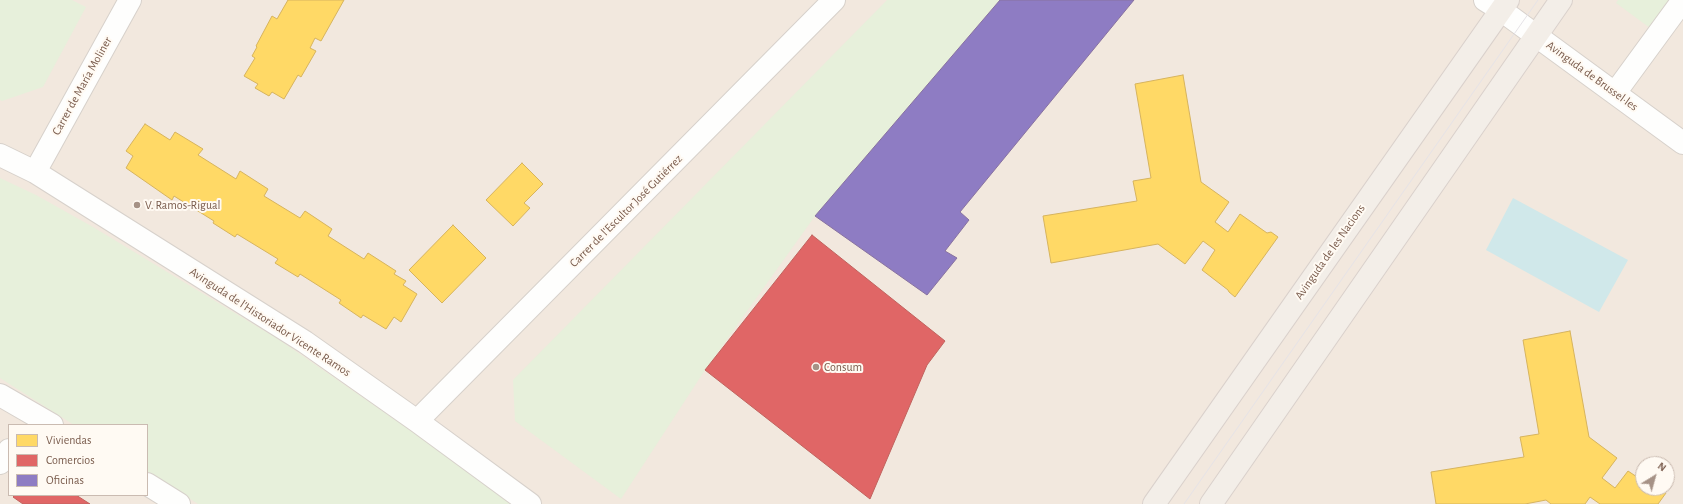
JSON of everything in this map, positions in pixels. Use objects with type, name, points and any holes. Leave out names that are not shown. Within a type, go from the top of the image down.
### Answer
[{"type":"main road","points":[[1211,504],[1561,0]]},
{"type":"main road","name":"Avinguda de les Nacions","points":[[1154,504],[1498,3]]},
{"type":"street","name":"Carrer de María Moliner","points":[[35,172],[130,0]]},
{"type":"street","name":"Carrer de l'Escultor José Gutiérrez","points":[[417,421],[834,0]]},
{"type":"street","points":[[1615,93],[1683,0]]},
{"type":"street","name":"Avinguda de Brussel·les","points":[[1498,3],[1536,36],[1683,142]]},
{"type":"street","name":"Avinguda de l'Historiador Vicente Ramos","points":[[0,155],[35,172],[305,342],[417,421],[530,504]]},
{"type":"street","points":[[0,395],[38,421]]},
{"type":"street","points":[[0,463],[8,451]]},
{"type":"street","points":[[148,485],[179,504]]},
{"type":"shaded area","points":[[0,0],[1683,0],[1683,504],[0,504]]},
{"type":"green space","points":[[0,0],[72,0],[86,7],[43,87],[2,101],[0,100]]},
{"type":"green space","points":[[887,0],[1000,0],[815,216],[705,370],[621,499],[515,421],[513,380]]},
{"type":"green space","points":[[1618,0],[1670,0],[1650,28],[1616,3]]},
{"type":"green space","points":[[0,178],[36,195],[93,227],[281,341],[462,466],[512,504],[198,504],[148,472],[148,424],[72,424],[0,378]]},
{"type":"water","points":[[1513,198],[1628,260],[1599,312],[1486,250]]},
{"type":"building: Viviendas","points":[[288,0],[344,0],[321,41],[315,38],[310,48],[316,51],[301,77],[298,75],[284,99],[272,92],[269,96],[255,88],[258,84],[244,76],[255,58],[252,56],[257,47],[256,46],[272,16],[277,19]]},
{"type":"building: Viviendas","points":[[1183,75],[1201,182],[1229,202],[1215,222],[1228,232],[1240,214],[1267,233],[1271,232],[1278,237],[1235,297],[1202,270],[1215,250],[1203,241],[1185,264],[1158,244],[1051,263],[1043,216],[1137,201],[1133,181],[1151,178],[1135,84]]},
{"type":"building: Viviendas","points":[[145,124],[170,140],[175,132],[203,149],[198,155],[236,179],[240,171],[268,189],[264,196],[300,218],[305,211],[332,229],[328,236],[364,259],[368,253],[396,271],[394,274],[406,281],[403,285],[417,294],[401,322],[394,317],[386,329],[363,315],[361,318],[339,303],[341,300],[300,274],[298,277],[275,263],[278,259],[237,234],[235,237],[213,223],[214,221],[174,196],[172,200],[126,168],[133,156],[126,151]]},
{"type":"building: Viviendas","points":[[522,163],[543,184],[524,203],[530,208],[513,226],[486,200]]},
{"type":"building: Viviendas","points":[[453,225],[486,258],[442,303],[409,270]]},
{"type":"building: Viviendas","points":[[1570,331],[1589,437],[1617,458],[1602,478],[1615,488],[1628,471],[1635,476],[1635,496],[1664,496],[1658,504],[1600,504],[1590,497],[1585,504],[1551,504],[1546,500],[1525,504],[1436,504],[1431,472],[1524,457],[1520,437],[1539,434],[1523,340]]},
{"type":"building: Comercios","name":"Consum","points":[[812,235],[945,341],[927,365],[870,499],[705,370]]},
{"type":"building: Comercios","points":[[78,496],[90,504],[23,504],[13,497]]},
{"type":"building: Oficinas","points":[[1000,0],[1134,0],[960,212],[969,220],[945,251],[957,258],[927,295],[815,216]]},
{"type":"tram line","points":[[1184,504],[1538,0]]},
{"type":"place","name":"V. Ramos-Rigual","points":[[137,205]]},
{"type":"place","name":"Consum","points":[[816,367]]}]
